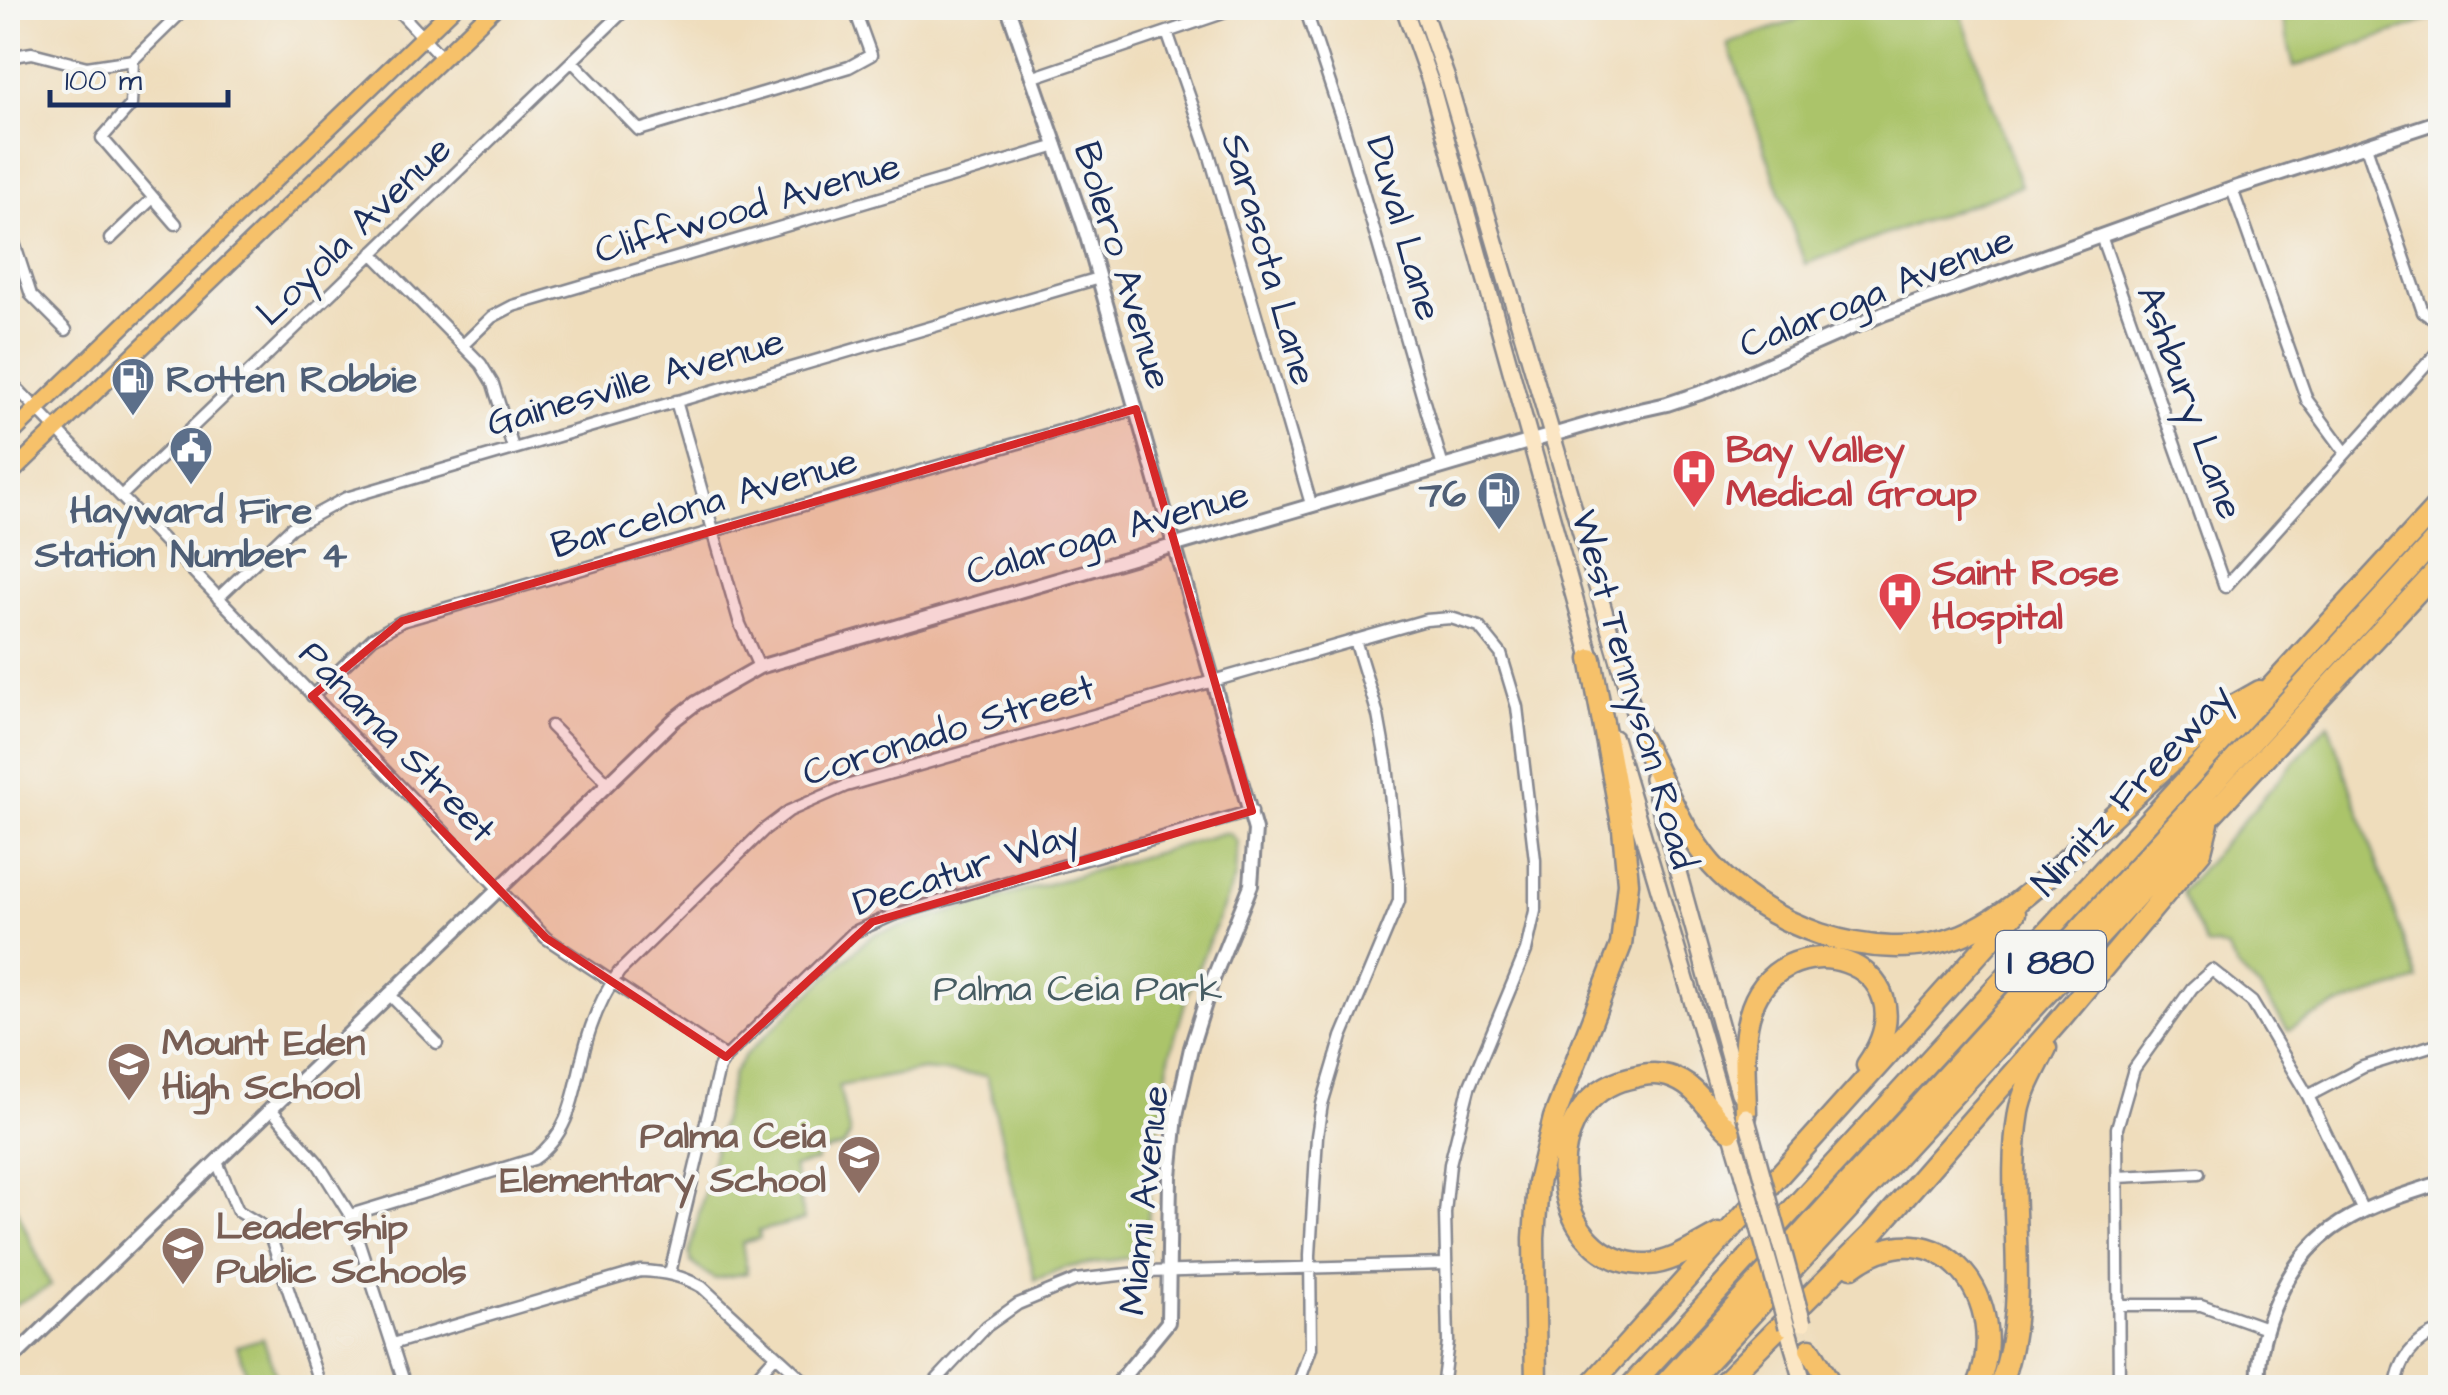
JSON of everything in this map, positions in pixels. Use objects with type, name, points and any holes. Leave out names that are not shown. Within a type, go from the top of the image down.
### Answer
[{"type":"highway","name":"Nimitz Freeway","points":[[1629,1388],[2440,503]]},
{"type":"highway","name":"I 880","points":[[1661,1388],[2440,536]]},
{"type":"highway","name":"Nimitz Freeway","points":[[1684,1388],[2440,566]]},
{"type":"highway","points":[[1536,1388],[1534,1238],[1538,1183],[1554,1118],[1621,945],[1628,883],[1623,828],[1591,659]]},
{"type":"highway","points":[[1588,1388],[2050,874],[2228,708],[2279,680]]},
{"type":"highway","points":[[1642,738],[1687,829],[1714,866],[1764,908],[1825,936],[1854,944],[1890,946],[1918,947],[1940,942],[1987,923],[2050,874]]},
{"type":"highway","points":[[1796,1320],[2062,1017],[2200,850],[2208,821]]},
{"type":"highway","points":[[1746,1116],[1746,1032],[1757,998],[1782,969],[1800,960],[1833,958],[1866,972],[1877,984],[1887,1017],[1879,1048],[1821,1129]]},
{"type":"highway","points":[[1999,1388],[2013,1348],[2016,1322],[2020,1268],[2016,1138],[2020,1108],[2062,1017]]},
{"type":"highway","points":[[1730,1131],[1693,1089],[1668,1076],[1644,1073],[1612,1084],[1584,1108],[1565,1146],[1562,1166],[1567,1200],[1578,1224],[1601,1248],[1620,1258],[1651,1264],[1730,1229]]},
{"type":"highway","points":[[1718,1388],[1864,1258],[1906,1246],[1935,1251],[1968,1275],[1980,1300],[1988,1345],[1977,1388]]},
{"type":"highway","points":[[1810,1348],[1833,1388]]},
{"type":"main road","points":[[8,436],[453,8]]},
{"type":"main road","points":[[8,476],[494,8]]},
{"type":"main road","name":"West Tennyson Road","points":[[1404,8],[1430,81],[1591,659],[1730,1131],[1822,1388]]},
{"type":"main road","name":"West Tennyson Road","points":[[1422,8],[1446,76],[1642,738],[1746,1116],[1796,1320],[1805,1387]]},
{"type":"street","points":[[8,57],[32,53],[87,67],[133,60],[186,8]]},
{"type":"street","points":[[396,8],[442,58]]},
{"type":"street","name":"Loyola Avenue","points":[[120,496],[628,8]]},
{"type":"street","points":[[572,61],[638,130],[871,56],[854,8]]},
{"type":"street","name":"Bolero Avenue","points":[[1008,8],[1058,146],[1176,543]]},
{"type":"street","points":[[1034,77],[1238,8]]},
{"type":"street","name":"Duval Lane","points":[[1305,8],[1342,120],[1443,467]]},
{"type":"street","name":"Sarasota Lane","points":[[1167,32],[1209,153],[1310,504]]},
{"type":"street","points":[[133,60],[131,105],[102,138],[176,224]]},
{"type":"street","name":"Calaroga Avenue","points":[[8,1363],[607,782],[696,703],[758,667],[1710,390],[1867,320],[2232,189],[2440,121]]},
{"type":"street","name":"Cliffwood Avenue","points":[[463,345],[492,317],[513,306],[1058,146]]},
{"type":"street","points":[[2366,146],[2424,312],[2440,324]]},
{"type":"street","points":[[2232,189],[2307,400],[2346,453],[2440,348]]},
{"type":"street","points":[[110,239],[153,198]]},
{"type":"street","points":[[8,224],[31,295],[66,330]]},
{"type":"street","name":"Ashbury Lane","points":[[2101,236],[2225,587],[2346,453]]},
{"type":"street","points":[[372,253],[463,345],[494,384],[513,448]]},
{"type":"street","points":[[8,271],[20,264]]},
{"type":"street","name":"Gainesville Avenue","points":[[218,598],[291,528],[334,502],[1098,278]]},
{"type":"street","name":"Panama Street","points":[[8,379],[546,938],[726,1057]]},
{"type":"street","points":[[676,401],[740,624],[758,667]]},
{"type":"street","name":"Barcelona Avenue","points":[[312,696],[373,638],[402,621],[1136,409]]},
{"type":"street","name":"Miami Avenue","points":[[1114,1388],[1168,1322],[1170,1176],[1176,1116],[1196,1032],[1251,885],[1255,858],[1252,810],[1176,543]]},
{"type":"street","name":"Coronado Street","points":[[350,1215],[534,1158],[550,1147],[562,1133],[590,1028],[612,982],[634,954],[765,829],[816,797],[1355,640],[1426,620],[1451,618],[1478,627],[1491,640],[1501,654],[1510,680],[1521,731],[1535,860],[1535,911],[1526,951],[1458,1124],[1445,1213],[1445,1264]]},
{"type":"street","points":[[1297,1388],[1311,1348],[1310,1268],[1316,1136],[1322,1104],[1342,1037],[1399,900],[1387,766],[1378,715],[1355,640]]},
{"type":"street","points":[[550,726],[607,782]]},
{"type":"street","name":"Decatur Way","points":[[670,1274],[719,1068],[838,946],[872,922],[1252,810]]},
{"type":"street","points":[[2119,1388],[2116,1128],[2134,1069],[2192,988],[2212,970],[2252,1002],[2308,1096],[2363,1211]]},
{"type":"street","points":[[390,994],[437,1043]]},
{"type":"street","points":[[2308,1096],[2364,1067],[2440,1043]]},
{"type":"street","points":[[270,1108],[317,1162],[350,1215],[406,1388]]},
{"type":"street","points":[[216,1162],[238,1211],[268,1229],[321,1388]]},
{"type":"street","points":[[2118,1176],[2200,1173]]},
{"type":"street","points":[[2258,1388],[2257,1370],[2266,1328],[2281,1290],[2330,1230],[2363,1211],[2440,1184]]},
{"type":"street","points":[[929,1388],[987,1326],[1018,1304],[1076,1280],[1169,1271],[1445,1264],[1448,1342],[1442,1388]]},
{"type":"street","points":[[392,1344],[642,1271],[670,1274],[702,1287],[812,1388]]},
{"type":"street","points":[[2118,1304],[2201,1305],[2266,1328]]},
{"type":"street","points":[[2396,1388],[2401,1364],[2415,1344],[2440,1331]]},
{"type":"street","points":[[746,1388],[776,1355]]},
{"type":"highlighted area","points":[[1136,409],[1252,811],[872,922],[726,1057],[546,938],[312,696],[402,621]]},
{"type":"green space","points":[[1831,8],[1959,8],[2021,186],[1805,264],[1728,44]]},
{"type":"green space","points":[[2280,8],[2428,8],[2432,19],[2294,67]]},
{"type":"green space","points":[[2328,723],[2418,980],[2333,1007],[2288,1030],[2227,949],[2206,946],[2181,892]]},
{"type":"green space","name":"Palma Ceia Park","points":[[1223,833],[1237,841],[1235,878],[1189,990],[1170,1054],[1150,1181],[1147,1255],[1063,1268],[1035,1280],[987,1076],[923,1070],[839,1086],[850,1135],[843,1147],[816,1153],[817,1161],[793,1167],[804,1220],[759,1231],[760,1238],[742,1243],[747,1273],[714,1279],[691,1262],[689,1254],[733,1074],[745,1055],[862,944],[875,934]]},
{"type":"green space","points":[[8,1190],[51,1286],[8,1308]]},
{"type":"green space","points":[[263,1338],[278,1381],[251,1387],[237,1346]]},
{"type":"place","name":"Rotten Robbie","points":[[133,417]]},
{"type":"place","name":"Hayward Fire Station Number 4","points":[[191,486]]},
{"type":"place","name":"Bay Valley Medical Group","points":[[1694,509]]},
{"type":"place","name":"76","points":[[1499,531]]},
{"type":"place","name":"Saint Rose Hospital","points":[[1900,632]]},
{"type":"place","name":"Mount Eden High School","points":[[129,1102]]},
{"type":"place","name":"Palma Ceia Elementary School","points":[[859,1195]]},
{"type":"place","name":"Leadership Public Schools","points":[[183,1286]]}]
